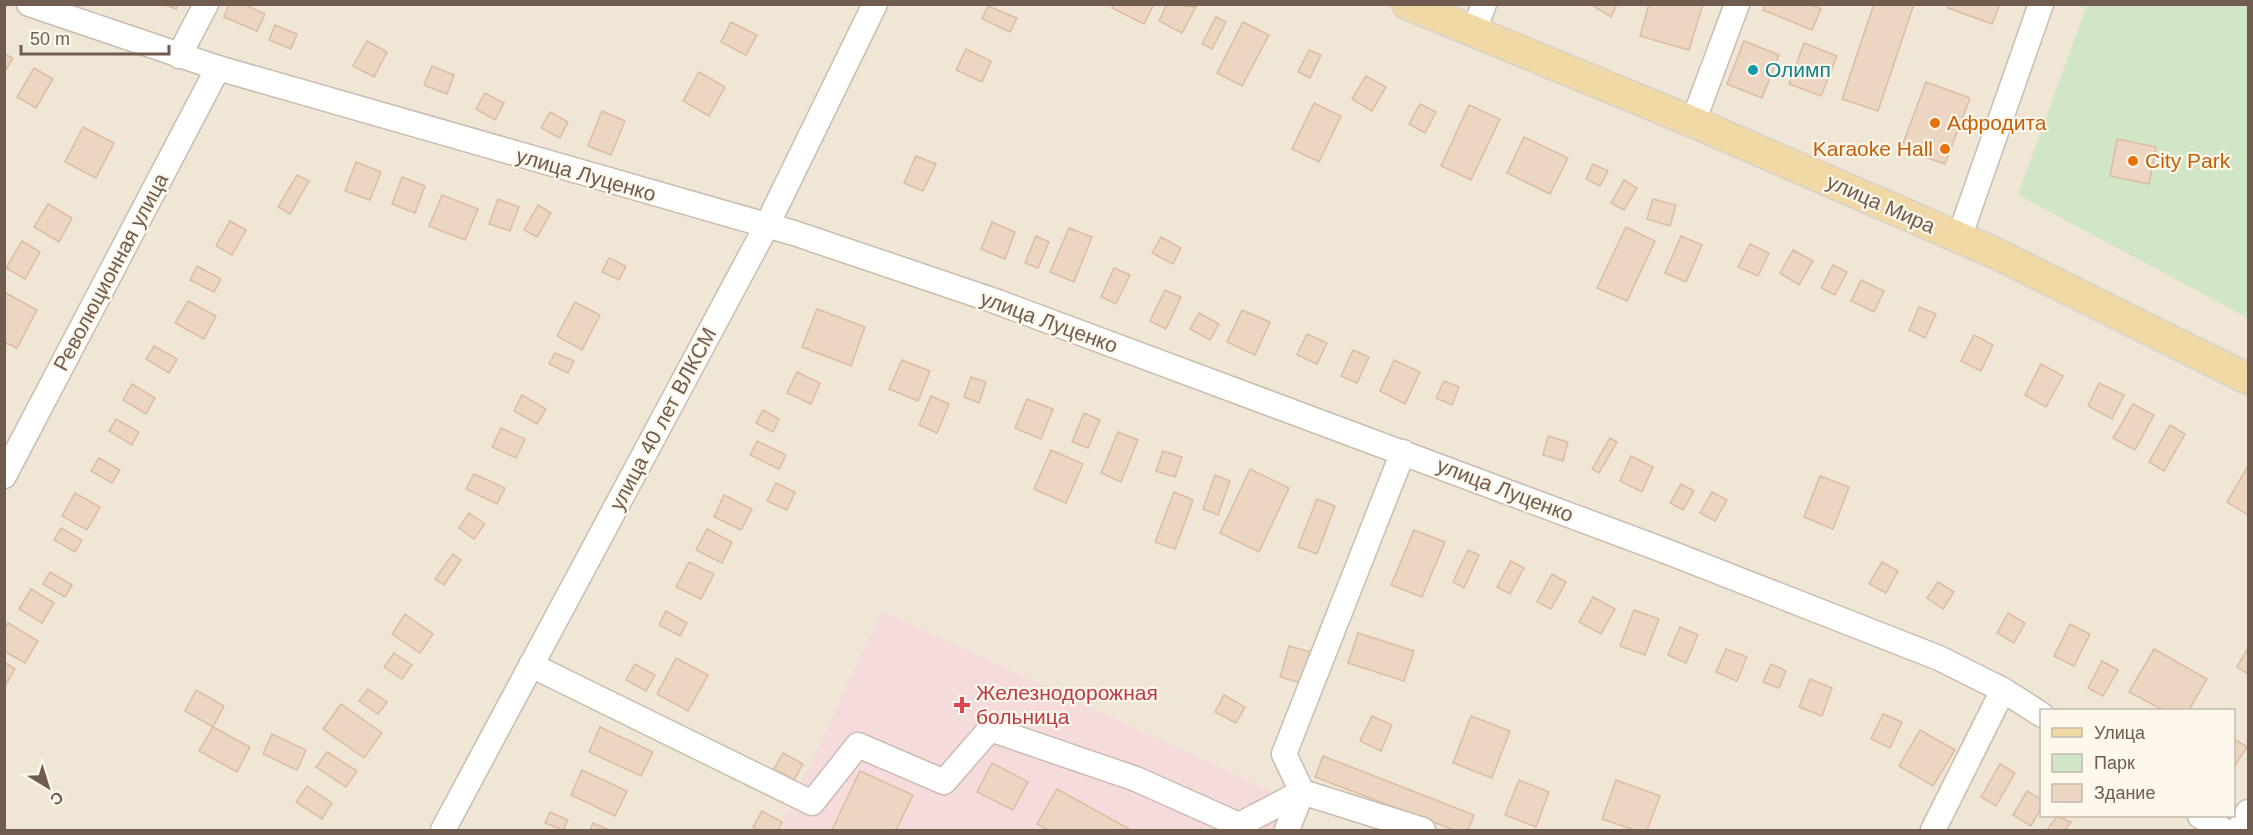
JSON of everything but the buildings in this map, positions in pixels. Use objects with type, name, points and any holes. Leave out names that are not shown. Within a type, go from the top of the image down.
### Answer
[{"type":"main road","name":"улица Мира","points":[[1407,4],[1693,122],[1997,254],[2248,379]]},
{"type":"street","name":"улица Луценко","points":[[29,4],[218,68],[766,227],[794,233],[995,301],[1403,452],[1939,658],[2003,690],[2040,714]]},
{"type":"street","points":[[179,56],[206,4]]},
{"type":"street","name":"улица 40 лет ВЛКСМ","points":[[443,831],[766,227],[875,4]]},
{"type":"street","points":[[1473,33],[1484,4]]},
{"type":"street","points":[[1693,122],[1737,4]]},
{"type":"street","points":[[1959,238],[2041,4]]},
{"type":"street","name":"Революционная улица","points":[[4,476],[218,68]]},
{"type":"street","points":[[1403,452],[1284,754],[1302,792],[1384,824],[1423,831]]},
{"type":"street","points":[[531,665],[812,803],[858,745],[944,782],[990,729],[1136,779],[1239,825],[1302,792]]},
{"type":"street","points":[[1933,831],[2003,690]]},
{"type":"street","points":[[1287,831],[1302,792]]},
{"type":"street","points":[[2240,831],[2248,812]]},
{"type":"street","points":[[2202,817],[2223,831]]},
{"type":"shaded area","points":[[5,5],[2248,5],[2248,830],[5,830]]},
{"type":"shaded area","name":"Железнодорожная больница","points":[[882,611],[1288,799],[1274,830],[779,830]]},
{"type":"green space","points":[[2087,5],[2248,5],[2248,318],[2018,195]]},
{"type":"place","name":"Олимп","points":[[1753,70]]},
{"type":"place","name":"Афродита","points":[[1935,123]]},
{"type":"place","name":"Karaoke Hall","points":[[1945,149]]},
{"type":"place","name":"City Park","points":[[2133,161]]},
{"type":"place","name":"Железнодорожная больница","points":[[962,705]]}]
